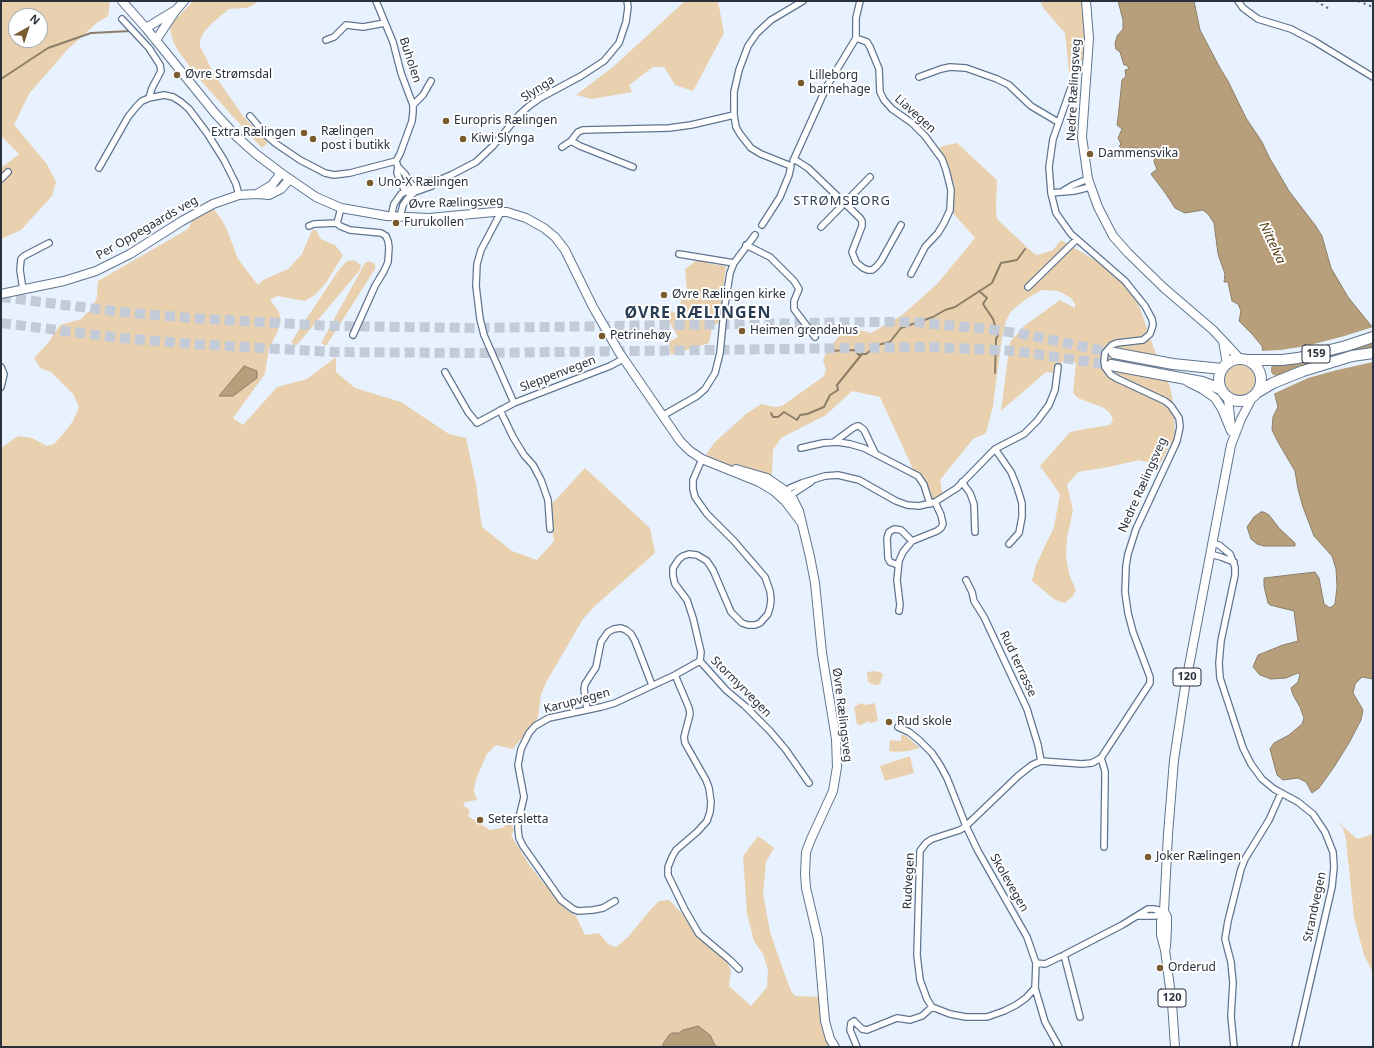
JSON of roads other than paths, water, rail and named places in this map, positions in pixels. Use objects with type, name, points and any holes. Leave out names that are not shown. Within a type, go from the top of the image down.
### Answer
[{"type":"highway","name":"159","points":[[1114,353],[1173,364],[1224,366],[1234,360],[1282,360],[1304,356],[1346,346],[1373,337]]},
{"type":"highway","name":"159","points":[[1228,398],[1238,401],[1310,368],[1352,356],[1373,353]]},
{"type":"highway","points":[[1248,360],[1256,365],[1261,374],[1261,384],[1258,393]]},
{"type":"highway","points":[[1111,365],[1202,382],[1221,389]]},
{"type":"highway","points":[[1224,366],[1219,378],[1221,389],[1228,398]]},
{"type":"main road","name":"Øvre Rælingsveg","points":[[122,1],[230,129],[256,154],[290,180],[316,197],[341,208],[400,217],[439,218],[501,212],[518,215],[533,221],[550,233],[561,244],[600,320],[623,359],[662,416],[685,446],[702,459],[723,468],[740,470],[762,476],[773,481],[786,495],[801,522],[810,557],[815,583],[822,653],[838,759],[837,775],[833,791],[809,844],[805,870],[806,888],[819,951],[825,1021],[830,1039],[835,1047]]},
{"type":"main road","points":[[156,40],[176,10],[184,1]]},
{"type":"main road","name":"Nedre Rælingsveg","points":[[1086,1],[1089,38],[1082,137],[1089,183],[1098,207],[1114,236],[1128,253],[1164,288],[1208,325],[1222,340],[1248,360]]},
{"type":"main road","points":[[146,28],[176,10]]},
{"type":"main road","points":[[257,194],[272,185],[281,173]]},
{"type":"main road","name":"Per Oppegaards veg","points":[[1,294],[77,278],[105,267],[130,254],[191,216],[218,202],[239,195],[273,194],[281,189],[290,180]]},
{"type":"main road","points":[[1222,340],[1224,366]]},
{"type":"main road","points":[[1178,377],[1202,389],[1215,398],[1222,409],[1231,431]]},
{"type":"main road","name":"120","points":[[1175,1047],[1174,1016],[1166,950],[1161,935],[1161,920],[1164,911],[1171,796],[1177,736],[1231,445],[1241,419],[1258,393]]},
{"type":"main road","name":"120","points":[[1228,398],[1231,445]]},
{"type":"street","name":"Buholen","points":[[376,1],[396,53],[400,73],[413,105],[414,112],[400,154],[396,161]]},
{"type":"street","name":"Slynga","points":[[391,216],[396,200],[405,191],[430,181],[436,181],[451,175],[476,162],[493,146],[519,115],[529,106],[540,98],[581,76],[604,61],[619,43],[626,22],[628,7],[627,1]]},
{"type":"street","points":[[791,166],[761,154],[751,148],[736,127],[734,115],[736,85],[739,70],[748,46],[757,33],[770,20],[803,1]]},
{"type":"street","points":[[762,225],[780,197],[791,166],[827,86],[856,38],[856,18],[860,1]]},
{"type":"street","points":[[1238,1],[1243,8],[1258,18],[1291,29],[1314,41],[1373,77]]},
{"type":"street","points":[[122,19],[149,48],[160,65],[161,71],[152,88],[149,98]]},
{"type":"street","points":[[326,40],[334,37],[346,25],[363,27],[385,23]]},
{"type":"street","name":"Liavegen","points":[[856,38],[867,42],[870,47],[879,69],[880,92],[884,100],[892,110],[912,123],[925,136],[939,154],[946,170],[951,190],[950,210],[938,233],[925,247],[911,274]]},
{"type":"street","points":[[919,77],[950,67],[966,68],[996,78],[1009,86],[1030,106],[1058,122]]},
{"type":"street","name":"Nedre Rælingsveg","points":[[1078,68],[1058,122],[1049,158],[1049,176],[1054,206],[1065,228],[1076,240],[1125,281],[1145,306],[1152,319],[1152,330],[1147,337],[1138,341],[1117,343],[1108,349],[1105,353],[1104,361],[1107,371],[1118,379],[1165,401],[1171,406],[1178,418],[1180,427],[1177,441],[1136,529],[1128,554],[1126,566],[1125,592],[1128,613],[1150,680],[1146,690],[1101,758]]},
{"type":"street","name":"Buholen","points":[[413,105],[423,96],[431,81]]},
{"type":"street","points":[[99,168],[128,116],[142,101],[164,95],[173,97],[189,109],[216,146],[234,180],[239,195]]},
{"type":"street","points":[[562,147],[571,141],[578,132],[583,130],[669,128],[691,125],[734,115]]},
{"type":"street","points":[[250,116],[266,135],[281,147],[300,160],[325,173],[334,175],[350,173],[396,161],[398,167],[405,174],[413,187],[412,194],[404,205],[400,217]]},
{"type":"street","points":[[571,141],[633,167]]},
{"type":"street","points":[[794,159],[808,168],[862,222],[862,226],[852,252],[856,262],[868,270],[876,268],[902,225]]},
{"type":"street","points":[[398,167],[397,173],[405,191],[412,194]]},
{"type":"street","points":[[1,179],[8,172]]},
{"type":"street","points":[[821,227],[870,177]]},
{"type":"street","name":"Slynga","points":[[412,194],[432,186],[436,181]]},
{"type":"street","points":[[1051,193],[1063,192],[1073,185],[1089,183]]},
{"type":"street","points":[[337,223],[341,208]]},
{"type":"street","points":[[501,212],[481,250],[476,276],[476,292],[484,335],[514,403]]},
{"type":"street","points":[[309,226],[314,224],[337,223],[350,230],[381,233],[386,236],[389,254],[384,271],[375,286],[353,335]]},
{"type":"street","points":[[662,416],[697,396],[707,386],[715,373],[720,353],[727,286],[734,263],[746,245],[756,235]]},
{"type":"street","points":[[1028,288],[1076,240]]},
{"type":"street","points":[[23,290],[20,270],[21,259],[49,243]]},
{"type":"street","points":[[746,245],[770,257],[794,282],[799,289],[794,301],[794,309],[815,337]]},
{"type":"street","points":[[679,254],[734,263]]},
{"type":"street","name":"Sleppenvegen","points":[[445,372],[476,423],[514,403],[610,366],[623,359]]},
{"type":"street","points":[[1,367],[4,374],[1,387]]},
{"type":"street","points":[[786,495],[812,480],[831,476],[846,476],[859,480],[896,501],[907,505],[919,506],[933,503],[951,492],[995,449],[1024,434],[1037,421],[1049,405],[1056,390],[1058,367]]},
{"type":"street","points":[[500,410],[513,437],[524,455],[533,465],[541,480],[548,500],[550,529]]},
{"type":"street","points":[[834,442],[853,428],[859,426],[864,430],[875,453]]},
{"type":"street","points":[[801,448],[834,442],[850,444],[875,453],[918,476],[924,485],[941,515],[943,524],[937,531],[912,541],[903,552],[898,564],[897,580],[900,605],[899,611]]},
{"type":"street","points":[[995,449],[1011,472],[1018,487],[1022,503],[1022,517],[1019,533],[1009,544]]},
{"type":"street","name":"Stormyrvegen","points":[[702,459],[696,471],[692,485],[693,493],[707,514],[734,541],[764,577],[770,591],[771,600],[768,614],[760,623],[754,625],[742,623],[731,612],[713,570],[707,561],[702,557],[693,554],[683,556],[679,559],[673,568],[673,576],[675,584],[686,600],[693,618],[701,652],[700,661],[722,686],[770,731],[786,750],[809,783]]},
{"type":"street","points":[[962,482],[970,493],[974,504],[975,532]]},
{"type":"street","points":[[898,564],[890,562],[888,558],[887,538],[889,532],[894,529],[901,530],[912,541]]},
{"type":"street","points":[[1212,543],[1219,545],[1226,550],[1234,562]]},
{"type":"street","points":[[1210,554],[1221,556],[1234,562]]},
{"type":"street","name":"Strandvegen","points":[[1234,562],[1235,575],[1219,652],[1219,663],[1220,678],[1240,738],[1251,764],[1262,779],[1281,793],[1309,810],[1320,823],[1330,841],[1333,852],[1334,867],[1332,887],[1295,1047]]},
{"type":"street","name":"Rud terrasse","points":[[966,580],[972,592],[974,601],[984,617],[1027,709],[1038,745],[1041,761]]},
{"type":"street","points":[[587,710],[584,689],[585,684],[596,667],[601,642],[608,632],[614,629],[620,628],[631,634],[652,686]]},
{"type":"street","name":"Karupvegen","points":[[615,901],[602,908],[586,911],[578,911],[566,905],[523,846],[519,838],[518,829],[518,822],[524,796],[519,773],[521,749],[535,726],[549,718],[615,703],[675,675],[700,661]]},
{"type":"street","points":[[675,675],[689,708],[690,714],[684,737],[685,743],[706,780],[711,802],[707,821],[697,832],[676,850],[668,867],[668,875],[685,910],[699,934],[739,969]]},
{"type":"street","name":"Skolevegen","points":[[898,727],[909,732],[919,740],[932,753],[940,765],[978,850],[1027,937],[1036,963]]},
{"type":"street","points":[[1041,761],[1082,764],[1092,763],[1101,758],[1105,771],[1104,846]]},
{"type":"street","name":"Rudvegen","points":[[932,1007],[920,980],[917,955],[920,851],[926,842],[960,830],[966,826],[1018,776],[1032,765],[1041,761]]},
{"type":"street","points":[[1234,1047],[1231,1016],[1233,983],[1231,962],[1225,939],[1228,921],[1245,858],[1269,820],[1281,793]]},
{"type":"street","points":[[1059,1047],[1045,1022],[1035,988],[1036,963],[1045,964],[1137,916],[1155,916],[1164,911]]},
{"type":"street","points":[[1064,955],[1080,1017]]},
{"type":"street","points":[[857,1047],[850,1030],[851,1023],[854,1021],[862,1029],[866,1030],[897,1018],[910,1020],[922,1016],[932,1007],[950,1014],[966,1017],[987,1017],[1016,1006],[1035,988]]},
{"type":"water","name":"Nittelva","points":[[1118,1],[1194,1],[1200,30],[1246,118],[1262,142],[1289,191],[1322,236],[1331,268],[1348,297],[1373,328],[1373,679],[1362,677],[1355,684],[1353,693],[1363,710],[1361,720],[1334,767],[1319,788],[1312,793],[1306,782],[1298,778],[1283,780],[1277,775],[1270,749],[1274,743],[1289,735],[1302,724],[1304,718],[1291,688],[1298,682],[1300,674],[1298,673],[1286,678],[1271,679],[1260,675],[1253,667],[1258,655],[1298,641],[1294,611],[1270,605],[1268,603],[1264,586],[1264,578],[1315,572],[1319,578],[1324,604],[1330,608],[1335,604],[1337,587],[1336,569],[1332,556],[1314,536],[1303,507],[1295,471],[1272,430],[1273,417],[1278,407],[1268,367],[1263,354],[1262,346],[1239,321],[1241,311],[1238,304],[1232,301],[1228,282],[1224,282],[1225,274],[1218,254],[1214,223],[1208,214],[1203,210],[1185,213],[1175,208],[1151,174],[1157,169],[1154,162],[1155,154],[1145,154],[1139,148],[1130,148],[1126,151],[1119,146],[1121,144],[1118,138],[1122,129],[1117,125],[1122,80],[1126,76],[1125,70],[1129,69],[1127,65],[1124,65],[1120,52],[1116,49],[1115,44],[1117,36],[1123,29],[1123,20]]},
{"type":"water","points":[[244,366],[257,371],[257,378],[233,396],[219,396]]},
{"type":"water","points":[[1261,512],[1269,515],[1279,528],[1295,543],[1295,546],[1264,546],[1257,544],[1251,539],[1247,527],[1254,517]]},
{"type":"water","points":[[698,1026],[710,1035],[716,1047],[663,1047],[663,1044],[672,1033],[679,1033],[683,1030]]},
{"type":"waterway","points":[[1,79],[48,48],[91,33],[131,31]]},
{"type":"waterway","points":[[826,351],[854,350],[859,355],[866,354],[877,345],[890,342],[901,328],[933,317],[945,310],[955,307],[992,283],[1001,263],[1017,260],[1025,249]]},
{"type":"waterway","points":[[979,291],[987,298],[983,304],[993,319],[998,335],[996,339],[995,373]]},
{"type":"waterway","points":[[771,413],[773,417],[778,417],[784,412],[797,420],[800,415],[807,414],[824,407],[830,395],[838,390],[837,385],[862,354]]},
{"type":"tunnel","points":[[1,297],[121,312],[190,318],[331,326],[478,328],[914,322],[1023,334],[1114,353]]},
{"type":"tunnel","points":[[1,323],[121,338],[192,344],[333,352],[482,353],[931,347],[1015,351],[1111,365]]},
{"type":"railway","points":[[1316,1],[1331,10]]},
{"type":"railway","points":[[1358,1],[1373,7]]},
{"type":"place","name":"Øvre Strømsdal","points":[[177,75]]},
{"type":"place","name":"Lilleborg barnehage","points":[[801,83]]},
{"type":"place","name":"Europris Rælingen","points":[[446,121]]},
{"type":"place","name":"Extra Rælingen","points":[[304,133]]},
{"type":"place","name":"Rælingen post i butikk","points":[[313,139]]},
{"type":"place","name":"Kiwi Slynga","points":[[463,139]]},
{"type":"place","name":"Dammensvika","points":[[1090,154]]},
{"type":"place","name":"Uno-X Rælingen","points":[[370,183]]},
{"type":"place","name":"Furukollen","points":[[396,223]]},
{"type":"place","name":"Øvre Rælingen kirke","points":[[664,295]]},
{"type":"place","name":"Heimen grendehus","points":[[742,331]]},
{"type":"place","name":"Petrinehøy","points":[[602,336]]},
{"type":"place","name":"Rud skole","points":[[889,722]]},
{"type":"place","name":"Setersletta","points":[[480,820]]},
{"type":"place","name":"Joker Rælingen","points":[[1148,857]]},
{"type":"place","name":"Orderud","points":[[1160,968]]},
{"type":"district","name":"STRØMSBORG","points":[[842,201]]},
{"type":"district","name":"ØVRE RÆLINGEN","points":[[698,313]]}]
